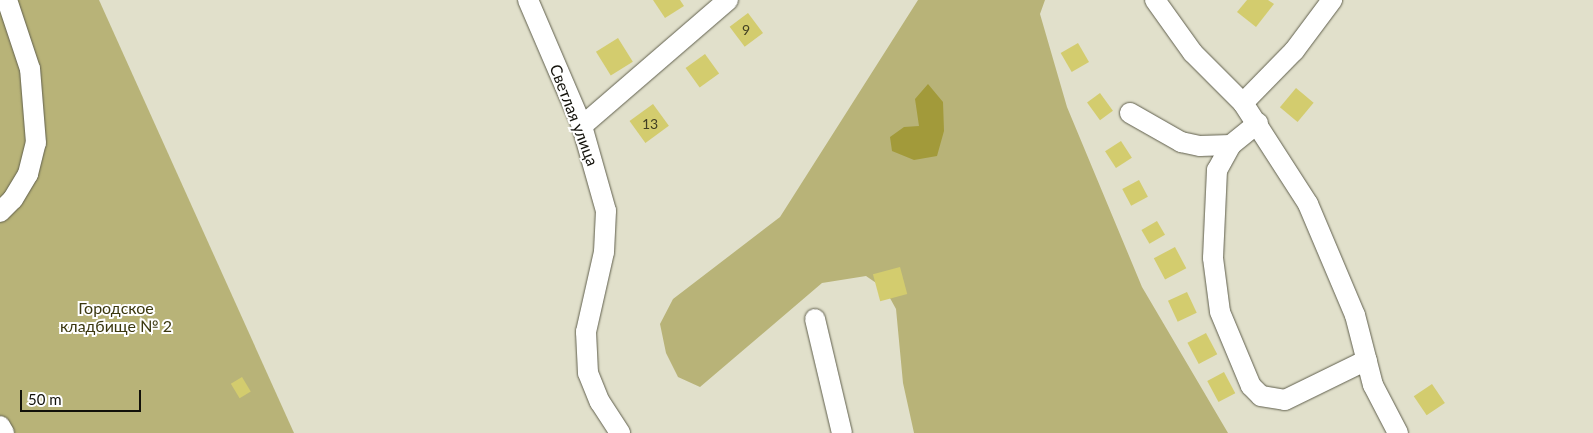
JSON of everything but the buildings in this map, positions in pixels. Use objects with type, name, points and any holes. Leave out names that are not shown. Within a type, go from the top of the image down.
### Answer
[{"type":"street","points":[[0,212],[13,199],[28,174],[36,143],[30,69],[7,0]]},
{"type":"street","name":"Светлая улица","points":[[528,0],[582,126],[606,211],[604,252],[586,332],[588,373],[600,402],[620,433]]},
{"type":"street","points":[[582,126],[728,0]]},
{"type":"street","points":[[1155,0],[1193,53],[1244,102],[1308,204],[1355,316],[1373,385],[1398,433]]},
{"type":"street","points":[[1244,102],[1294,51],[1332,0]]},
{"type":"street","points":[[1130,113],[1182,142],[1200,146],[1231,145]]},
{"type":"street","points":[[1258,123],[1231,145],[1217,170],[1214,290],[1251,386],[1261,396],[1285,400],[1367,360]]},
{"type":"street","points":[[815,319],[842,433]]},
{"type":"street","points":[[0,426],[4,433]]},
{"type":"green space","name":"Городское кладбище № 2","points":[[0,0],[99,0],[294,433],[0,433]]},
{"type":"green space","points":[[918,0],[1045,0],[1040,14],[1067,107],[1142,287],[1228,433],[914,433],[903,383],[896,309],[885,289],[866,276],[822,283],[700,387],[678,377],[666,353],[660,324],[673,299],[780,217]]},
{"type":"shaded area","points":[[928,84],[943,102],[944,131],[937,156],[914,160],[892,151],[890,137],[904,127],[919,126],[915,99]]}]
